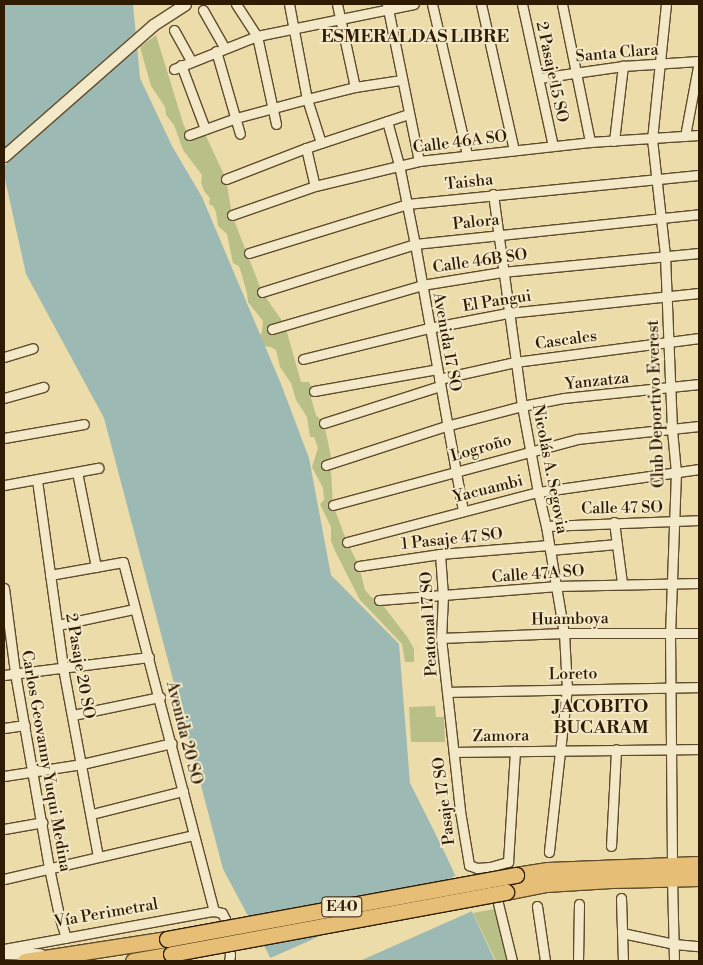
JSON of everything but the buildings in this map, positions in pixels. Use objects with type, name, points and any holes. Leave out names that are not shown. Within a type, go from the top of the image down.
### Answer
[{"type":"highway","name":"E40","points":[[133,961],[546,884],[672,871],[699,864]]},
{"type":"highway","name":"Vía Perimetral","points":[[25,961],[167,939],[548,870],[672,871]]},
{"type":"highway","name":"E40","points":[[672,871],[699,878]]},
{"type":"street","points":[[4,156],[153,25],[186,4]]},
{"type":"street","points":[[236,4],[257,36],[276,124]]},
{"type":"street","points":[[289,4],[307,99],[321,143]]},
{"type":"street","points":[[337,4],[355,87]]},
{"type":"street","points":[[206,129],[178,67],[257,36],[340,20],[388,6],[414,4]]},
{"type":"street","points":[[432,4],[467,156]]},
{"type":"street","points":[[481,4],[514,150]]},
{"type":"street","name":"2 Pasaje 15 SO","points":[[522,4],[553,146]]},
{"type":"street","points":[[562,4],[590,142]]},
{"type":"street","name":"Club Deportivo Everest","points":[[666,4],[652,139],[665,256],[672,430],[676,472],[670,632],[674,961]]},
{"type":"street","points":[[388,6],[408,114],[419,161]]},
{"type":"street","points":[[203,10],[220,49],[240,134]]},
{"type":"street","points":[[174,30],[191,61]]},
{"type":"street","points":[[685,136],[699,61]]},
{"type":"street","name":"Santa Clara","points":[[539,78],[576,71],[623,66],[699,61]]},
{"type":"street","points":[[614,141],[623,66]]},
{"type":"street","points":[[188,135],[236,118],[307,99],[355,87],[402,80]]},
{"type":"street","points":[[226,179],[306,148],[408,114]]},
{"type":"street","name":"Avenida 17 SO","points":[[387,121],[399,165],[415,244],[446,426],[463,511]]},
{"type":"street","name":"Calle 46A SO","points":[[232,215],[315,186],[419,161],[590,142],[699,135]]},
{"type":"street","points":[[306,148],[315,186]]},
{"type":"street","name":"Taisha","points":[[248,253],[407,204],[699,175]]},
{"type":"street","name":"Nicolás A. Segovia","points":[[493,194],[502,272],[522,406],[550,547],[564,633],[567,688],[549,852]]},
{"type":"street","name":"Palora","points":[[262,292],[415,244],[699,214]]},
{"type":"street","name":"Calle 46B SO","points":[[272,330],[422,285],[502,272],[699,253]]},
{"type":"street","name":"El Pangui","points":[[303,359],[430,328],[508,313],[699,293]]},
{"type":"street","name":"Cascales","points":[[324,423],[439,383],[515,362],[699,338]]},
{"type":"street","points":[[4,357],[33,348]]},
{"type":"street","points":[[314,391],[437,369]]},
{"type":"street","name":"Yanzatza","points":[[326,466],[446,426],[522,406],[564,398],[671,389],[699,384]]},
{"type":"street","points":[[4,398],[43,387]]},
{"type":"street","points":[[4,438],[84,424]]},
{"type":"street","name":"Logroño","points":[[333,505],[530,450],[577,439],[699,426]]},
{"type":"street","points":[[4,485],[98,468]]},
{"type":"street","name":"Yacuambi","points":[[347,542],[538,492],[699,469]]},
{"type":"street","points":[[50,575],[96,567],[77,472]]},
{"type":"street","name":"2 Pasaje 20 SO","points":[[37,480],[63,668],[92,814],[98,856]]},
{"type":"street","name":"Calle 47 SO","points":[[546,526],[699,520]]},
{"type":"street","points":[[614,522],[622,583]]},
{"type":"street","name":"1 Pasaje 47 SO","points":[[359,566],[440,554],[617,544]]},
{"type":"street","name":"Peatonal 17 SO","points":[[440,554],[443,596],[441,638],[448,692]]},
{"type":"street","name":"Avenida 20 SO","points":[[96,567],[123,562],[134,609],[172,743],[193,835],[214,911]]},
{"type":"street","name":"Calle 47A SO","points":[[379,600],[557,586],[622,583],[699,583]]},
{"type":"street","name":"Carlos Geovanny Yuqui Medina","points":[[4,588],[7,634],[16,673],[58,915],[66,938]]},
{"type":"street","points":[[58,625],[134,609]]},
{"type":"street","name":"Huamboya","points":[[441,638],[564,633],[699,633]]},
{"type":"street","points":[[4,675],[149,657]]},
{"type":"street","name":"Loreto","points":[[448,692],[567,688],[699,687]]},
{"type":"street","name":"Pasaje 17 SO","points":[[448,692],[466,858],[469,865],[477,868],[508,862],[515,751]]},
{"type":"street","points":[[73,715],[160,697]]},
{"type":"street","points":[[4,728],[25,725]]},
{"type":"street","points":[[4,776],[33,770],[82,764],[172,743]]},
{"type":"street","points":[[611,846],[616,749]]},
{"type":"street","name":"Zamora","points":[[454,752],[699,749]]},
{"type":"street","points":[[92,814],[183,791]]},
{"type":"street","points":[[4,829],[42,822]]},
{"type":"street","points":[[4,879],[193,835]]},
{"type":"street","points":[[490,867],[512,961]]},
{"type":"street","points":[[621,898],[623,961]]},
{"type":"street","points":[[578,961],[579,904]]},
{"type":"street","points":[[537,906],[545,961]]},
{"type":"street","points":[[214,911],[222,913],[226,919],[229,961]]},
{"type":"street","name":"Vía Perimetral","points":[[4,948],[214,911]]},
{"type":"street","points":[[622,933],[674,944],[699,946]]},
{"type":"street","name":"Vía Perimetral","points":[[4,953],[62,955]]},
{"type":"green space","points":[[156,35],[188,135],[206,136],[226,179],[232,215],[262,292],[285,325],[301,382],[309,382],[314,391],[311,398],[316,415],[324,423],[331,457],[326,465],[331,471],[333,505],[347,542],[359,566],[365,590],[372,598],[379,600],[408,638],[414,649],[414,662],[405,662],[402,644],[360,600],[335,551],[331,541],[331,527],[320,504],[324,500],[323,488],[312,467],[318,448],[314,437],[310,437],[307,417],[296,400],[291,383],[280,367],[276,350],[271,347],[262,346],[258,339],[262,332],[263,321],[248,302],[239,266],[233,263],[227,234],[218,226],[216,212],[213,206],[209,204],[210,198],[204,191],[201,182],[202,175],[183,150],[174,125],[166,115],[165,107],[151,86],[140,47]]},
{"type":"green space","points":[[435,706],[436,717],[444,717],[445,742],[411,742],[409,707]]},
{"type":"green space","points":[[494,909],[508,961],[496,961],[473,913]]},
{"type":"water","points":[[4,4],[133,4],[140,78],[172,146],[202,197],[281,384],[309,458],[331,575],[399,644],[410,783],[495,961],[272,961],[223,869],[104,418],[26,274],[4,175]]},
{"type":"pier","points":[[138,30],[139,46],[4,166],[4,148]]},
{"type":"pier","points":[[457,875],[473,911],[360,961],[264,961]]},
{"type":"district","name":"ESMERALDAS LIBRE","points":[[415,37]]},
{"type":"district","name":"JACOBITO BUCARAM","points":[[601,718]]}]
